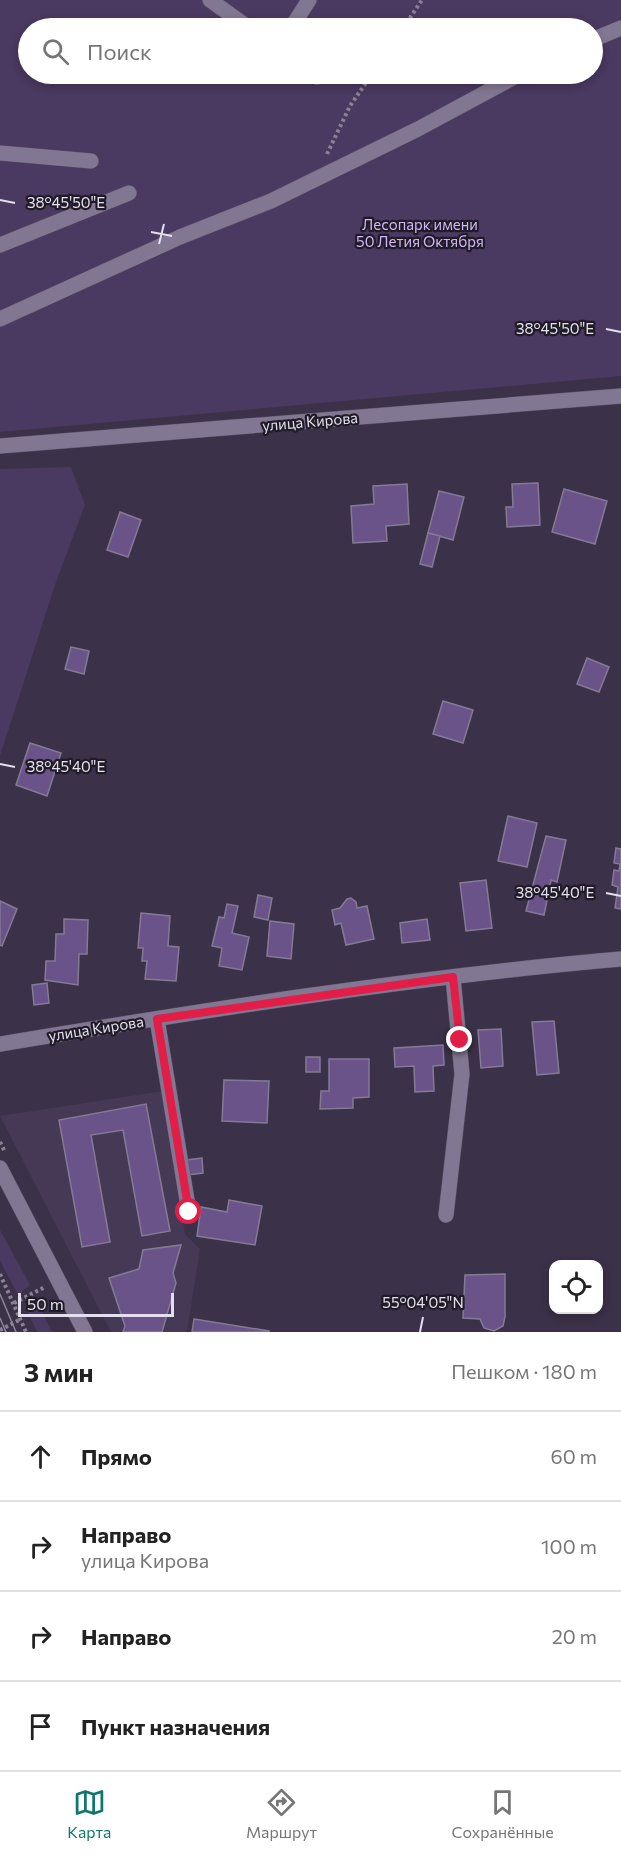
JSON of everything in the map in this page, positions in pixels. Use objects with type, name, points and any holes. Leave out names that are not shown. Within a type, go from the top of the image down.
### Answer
[{"type":"street","points":[[210,0],[235,18]]},
{"type":"street","points":[[297,18],[309,0]]},
{"type":"street","points":[[603,35],[621,28]]},
{"type":"street","points":[[0,319],[180,237],[271,201],[418,129],[501,84]]},
{"type":"street","points":[[0,153],[91,161]]},
{"type":"street","points":[[0,245],[129,193]]},
{"type":"street","name":"улица Кирова","points":[[0,446],[621,396]]},
{"type":"street","name":"улица Кирова","points":[[0,1044],[453,977],[621,959]]},
{"type":"street","points":[[446,1215],[462,1074],[453,977]]},
{"type":"street","points":[[157,1019],[189,1212]]},
{"type":"street","points":[[0,1167],[85,1332]]},
{"type":"path","points":[[410,18],[422,0]]},
{"type":"path","points":[[315,179],[350,106],[365,84]]},
{"type":"path","points":[[0,1274],[26,1332]]},
{"type":"path","points":[[14,1303],[50,1285]]},
{"type":"path","points":[[0,1330],[21,1319]]},
{"type":"shaded area","points":[[163,1091],[185,1234],[200,1249],[187,1332],[111,1332],[0,1116]]},
{"type":"green space","name":"Лесопарк имени 50 Летия Октября","points":[[0,0],[621,0],[621,376],[0,432]]},
{"type":"green space","points":[[71,467],[85,505],[56,582],[0,756],[0,469]]},
{"type":"green space","points":[[0,1230],[30,1285],[18,1295],[0,1261]]},
{"type":"green space","points":[[36,1299],[52,1332],[37,1332],[25,1306]]},
{"type":"building","points":[[538,483],[540,525],[507,527],[506,507],[513,507],[512,484]]},
{"type":"building","points":[[407,484],[409,524],[386,526],[387,541],[353,543],[351,506],[374,504],[373,486]]},
{"type":"building","points":[[564,489],[607,501],[595,544],[552,532]]},
{"type":"building","points":[[439,491],[464,497],[453,540],[428,533]]},
{"type":"building","points":[[120,512],[141,520],[128,557],[107,550]]},
{"type":"building","points":[[428,533],[440,536],[432,567],[420,564]]},
{"type":"building","points":[[71,647],[89,651],[84,674],[65,669]]},
{"type":"building","points":[[587,658],[609,667],[599,692],[577,684]]},
{"type":"building","points":[[443,701],[473,710],[463,743],[433,734]]},
{"type":"building","points":[[30,743],[61,753],[47,796],[16,785]]},
{"type":"building","points":[[508,816],[537,823],[527,867],[498,861]]},
{"type":"building","points":[[546,836],[566,840],[557,882],[551,880],[544,915],[526,911]]},
{"type":"building","points":[[616,848],[621,849],[621,909],[615,908],[618,887],[612,885],[614,870],[619,871],[620,864],[614,863]]},
{"type":"building","points":[[486,880],[492,928],[466,931],[460,883]]},
{"type":"building","points":[[258,895],[272,898],[268,920],[254,917]]},
{"type":"building","points":[[351,898],[356,902],[357,908],[367,906],[374,939],[346,945],[341,923],[335,925],[332,910],[340,908],[347,899]]},
{"type":"building","points":[[0,901],[17,909],[2,946],[0,945]]},
{"type":"building","points":[[227,904],[238,906],[232,933],[249,937],[242,970],[219,966],[222,948],[212,946],[219,917],[224,918]]},
{"type":"building","points":[[141,913],[170,916],[168,946],[179,947],[176,981],[145,979],[147,961],[142,961],[143,948],[138,948]]},
{"type":"building","points":[[64,919],[88,920],[87,954],[79,954],[78,985],[45,980],[46,961],[55,961],[56,934],[64,934]]},
{"type":"building","points":[[427,919],[430,940],[402,943],[400,923]]},
{"type":"building","points":[[270,921],[294,924],[291,959],[267,956]]},
{"type":"building","points":[[47,983],[49,1003],[34,1005],[32,985]]},
{"type":"building","points":[[554,1021],[559,1073],[537,1075],[532,1022]]},
{"type":"building","points":[[501,1029],[503,1066],[481,1068],[478,1030]]},
{"type":"building","points":[[443,1045],[444,1065],[433,1066],[434,1091],[415,1092],[414,1066],[395,1067],[394,1048]]},
{"type":"building","points":[[306,1057],[320,1057],[320,1072],[306,1072]]},
{"type":"building","points":[[329,1059],[369,1059],[369,1097],[353,1098],[353,1108],[320,1109],[321,1091],[329,1091]]},
{"type":"building","points":[[224,1080],[269,1081],[267,1123],[222,1121]]},
{"type":"building","points":[[146,1104],[170,1231],[142,1236],[123,1130],[91,1135],[110,1242],[82,1247],[59,1120]]},
{"type":"building","points":[[202,1158],[203,1173],[188,1175],[186,1160]]},
{"type":"building","points":[[229,1200],[262,1206],[255,1245],[197,1236],[201,1207],[227,1212]]},
{"type":"building","points":[[181,1245],[173,1273],[176,1283],[162,1332],[123,1332],[125,1326],[109,1278],[139,1269],[143,1250]]},
{"type":"building","points":[[505,1274],[503,1326],[494,1331],[484,1328],[480,1319],[463,1318],[465,1275]]},
{"type":"building","points":[[194,1319],[269,1331],[269,1332],[192,1332]]},
{"type":"tram line","points":[[0,1294],[16,1332]]},
{"type":"tram line","points":[[0,1318],[6,1332]]},
{"type":"route","points":[[189,1212],[157,1019],[295,997],[453,977],[460,1040]]}]
